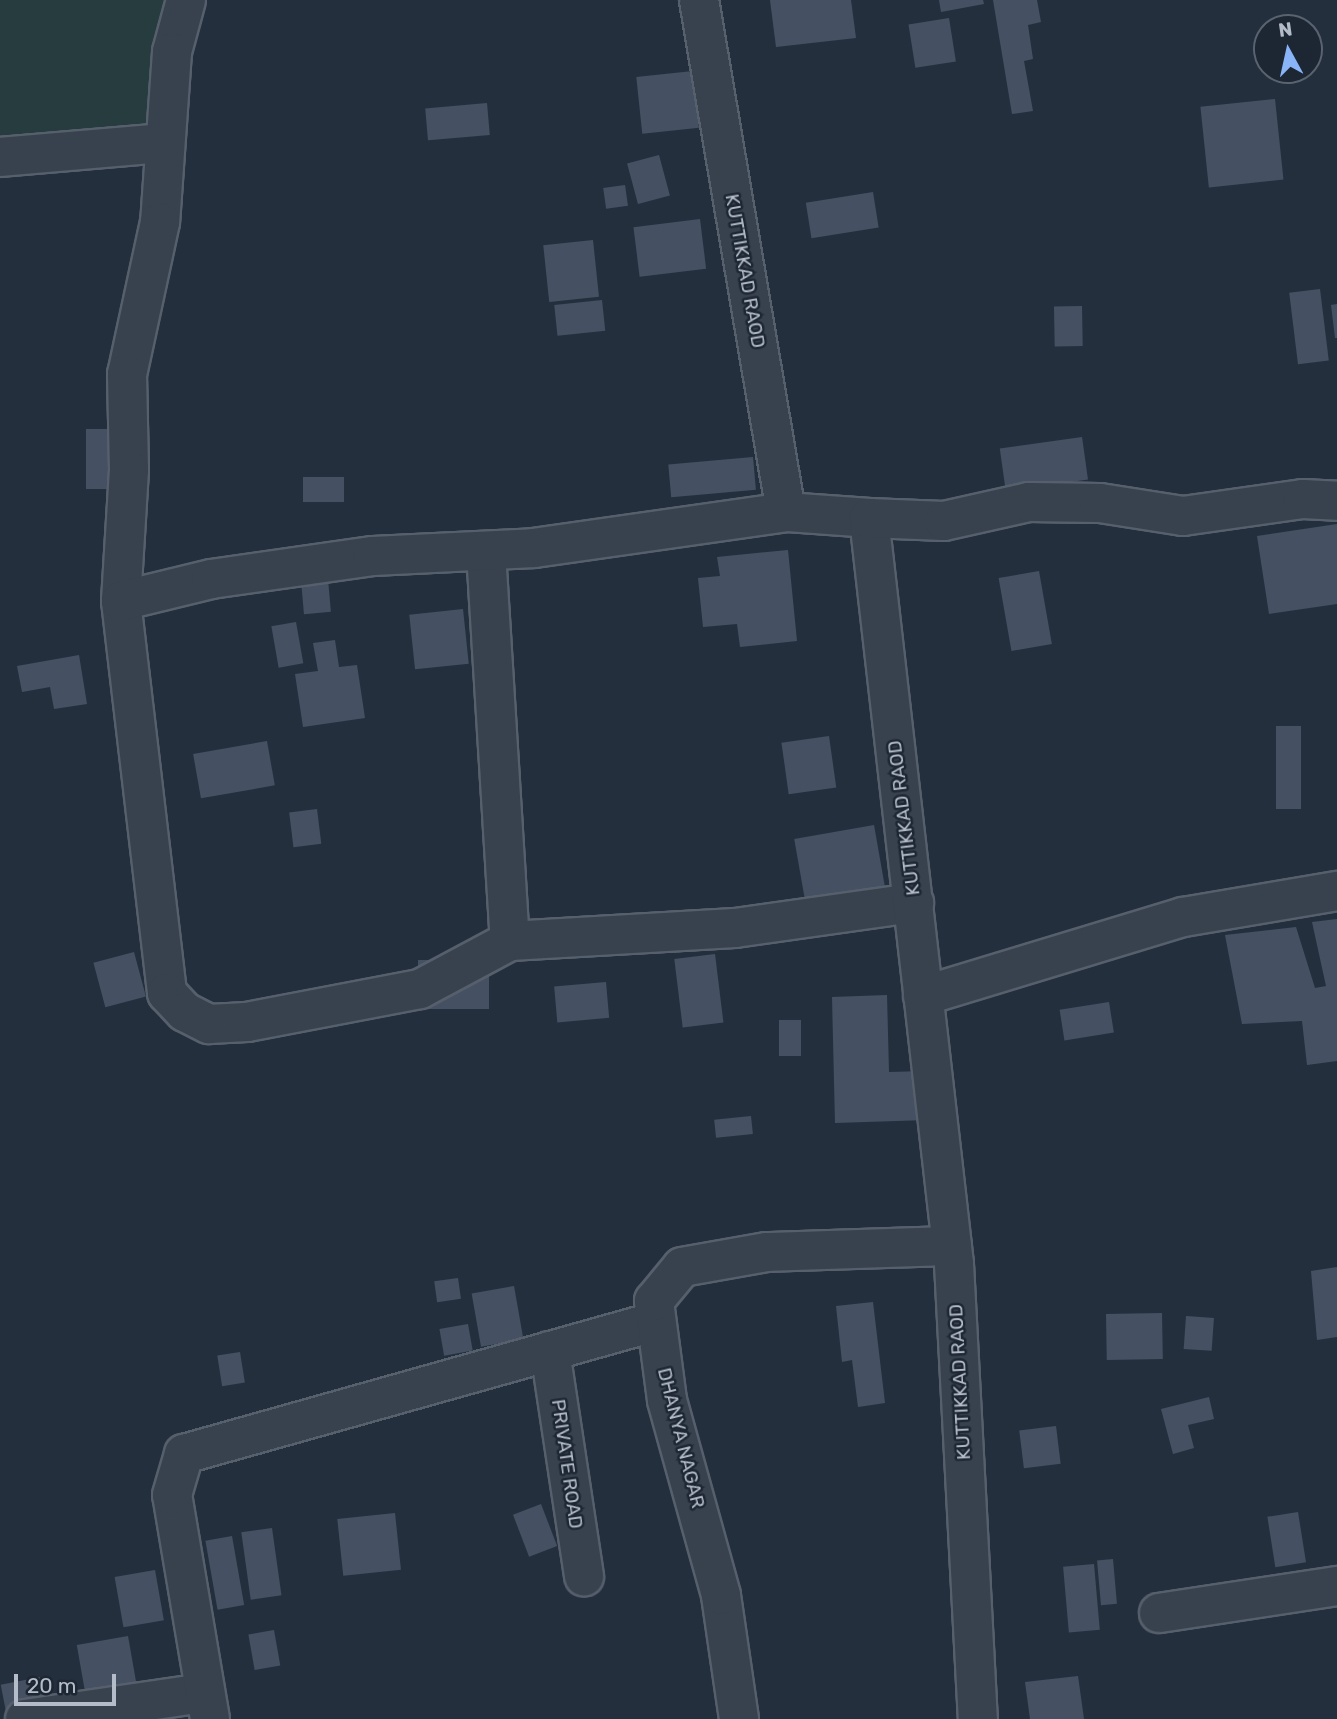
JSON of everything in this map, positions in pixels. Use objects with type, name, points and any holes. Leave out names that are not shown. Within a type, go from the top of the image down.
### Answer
[{"type":"street","points":[[186,0],[172,52],[163,143],[160,222],[127,374],[129,470],[121,601],[167,993],[185,1012],[209,1024],[247,1022],[420,989],[510,941],[735,928],[914,903]]},
{"type":"street","name":"KUTTIKKAD RAOD","points":[[699,0],[786,512]]},
{"type":"street","points":[[0,157],[163,143]]},
{"type":"street","points":[[121,601],[211,579],[373,556],[486,552],[786,512],[944,521],[1030,502],[1100,503],[1182,516],[1303,499],[1337,501]]},
{"type":"street","name":"KUTTIKKAD RAOD","points":[[869,518],[952,1246],[978,1719]]},
{"type":"street","points":[[486,552],[510,941]]},
{"type":"street","points":[[923,996],[1183,917],[1337,891]]},
{"type":"street","name":"DHANYA NAGAR","points":[[739,1719],[721,1595],[667,1400],[653,1301],[682,1267],[767,1252],[952,1246]]},
{"type":"street","points":[[25,1719],[206,1706],[172,1494],[184,1454],[656,1321]]},
{"type":"street","name":"PRIVATE ROAD","points":[[550,1352],[584,1576]]},
{"type":"street","points":[[1159,1613],[1337,1586]]},
{"type":"green space","points":[[0,0],[180,0],[180,137],[0,137]]},
{"type":"building","points":[[770,0],[851,0],[856,38],[776,47]]},
{"type":"building","points":[[939,0],[983,0],[984,4],[941,12]]},
{"type":"building","points":[[993,0],[1037,0],[1041,22],[1028,25],[1033,59],[1024,61],[1033,111],[1012,114]]},
{"type":"building","points":[[949,18],[956,61],[915,68],[909,24]]},
{"type":"building","points":[[693,71],[699,128],[642,134],[636,77]]},
{"type":"building","points":[[1275,99],[1283,180],[1209,187],[1200,107]]},
{"type":"building","points":[[487,103],[490,135],[428,140],[425,108]]},
{"type":"building","points":[[659,155],[670,196],[638,204],[627,164]]},
{"type":"building","points":[[625,185],[628,206],[606,209],[603,188]]},
{"type":"building","points":[[873,192],[879,228],[811,238],[806,203]]},
{"type":"building","points":[[700,219],[706,269],[640,277],[633,227]]},
{"type":"building","points":[[593,240],[599,297],[549,302],[543,245]]},
{"type":"building","points":[[1320,289],[1329,360],[1298,364],[1289,293]]},
{"type":"building","points":[[602,300],[605,331],[558,336],[554,305]]},
{"type":"building","points":[[1337,304],[1337,338],[1335,338],[1331,305]]},
{"type":"building","points":[[1054,306],[1082,306],[1083,346],[1055,346]]},
{"type":"building","points":[[86,429],[113,429],[113,489],[86,489]]},
{"type":"building","points":[[1082,437],[1088,480],[1006,491],[1000,449]]},
{"type":"building","points":[[753,457],[756,490],[671,497],[668,464]]},
{"type":"building","points":[[303,477],[344,477],[344,502],[303,502]]},
{"type":"building","points":[[1337,524],[1337,604],[1269,614],[1257,536]]},
{"type":"building","points":[[788,550],[797,641],[740,647],[737,624],[703,627],[698,578],[720,576],[717,557]]},
{"type":"building","points":[[1039,571],[1052,644],[1011,651],[999,578]]},
{"type":"building","points":[[328,579],[331,612],[304,614],[301,581]]},
{"type":"building","points":[[463,609],[469,664],[415,669],[409,615]]},
{"type":"building","points":[[296,622],[303,663],[279,668],[271,626]]},
{"type":"building","points":[[335,640],[339,667],[357,665],[365,718],[303,727],[295,674],[318,671],[313,643]]},
{"type":"building","points":[[79,655],[87,704],[54,709],[50,687],[22,692],[17,666]]},
{"type":"building","points":[[1276,726],[1301,726],[1301,809],[1276,809]]},
{"type":"building","points":[[829,736],[836,787],[789,794],[781,743]]},
{"type":"building","points":[[267,741],[275,785],[201,798],[193,754]]},
{"type":"building","points":[[317,809],[321,844],[293,847],[289,812]]},
{"type":"building","points":[[874,825],[885,890],[806,904],[794,839]]},
{"type":"building","points":[[1337,919],[1337,1061],[1307,1065],[1302,1021],[1242,1024],[1225,935],[1296,927],[1315,988],[1326,986],[1312,922]]},
{"type":"building","points":[[134,952],[146,996],[105,1007],[93,963]]},
{"type":"building","points":[[715,954],[723,1022],[683,1027],[674,959]]},
{"type":"building","points":[[418,960],[489,960],[489,1009],[418,1009]]},
{"type":"building","points":[[606,982],[609,1018],[557,1022],[554,987]]},
{"type":"building","points":[[887,995],[889,1072],[926,1071],[927,1120],[835,1123],[832,997]]},
{"type":"building","points":[[1109,1002],[1114,1033],[1064,1040],[1060,1010]]},
{"type":"building","points":[[779,1020],[801,1020],[801,1056],[779,1056]]},
{"type":"building","points":[[751,1116],[753,1134],[716,1138],[714,1120]]},
{"type":"building","points":[[1337,1267],[1337,1337],[1317,1340],[1311,1271]]},
{"type":"building","points":[[458,1278],[461,1299],[437,1302],[434,1281]]},
{"type":"building","points":[[514,1286],[523,1339],[481,1347],[472,1293]]},
{"type":"building","points":[[873,1302],[885,1403],[858,1407],[852,1360],[842,1362],[836,1306]]},
{"type":"building","points":[[1162,1313],[1163,1359],[1107,1360],[1106,1314]]},
{"type":"building","points":[[1186,1316],[1214,1318],[1212,1351],[1184,1349]]},
{"type":"building","points":[[468,1324],[473,1351],[444,1356],[439,1329]]},
{"type":"building","points":[[240,1352],[245,1383],[222,1386],[217,1356]]},
{"type":"building","points":[[1209,1397],[1214,1419],[1188,1425],[1194,1448],[1173,1454],[1161,1409]]},
{"type":"building","points":[[1056,1426],[1061,1464],[1024,1468],[1019,1431]]},
{"type":"building","points":[[541,1504],[557,1546],[529,1557],[513,1515]]},
{"type":"building","points":[[1298,1512],[1306,1562],[1275,1567],[1267,1517]]},
{"type":"building","points":[[395,1513],[401,1570],[343,1576],[337,1519]]},
{"type":"building","points":[[272,1528],[281,1595],[251,1600],[241,1532]]},
{"type":"building","points":[[232,1536],[244,1605],[218,1610],[205,1541]]},
{"type":"building","points":[[1113,1559],[1117,1604],[1101,1605],[1097,1560]]},
{"type":"building","points":[[1094,1564],[1100,1630],[1069,1632],[1063,1567]]},
{"type":"building","points":[[155,1570],[164,1620],[123,1627],[115,1577]]},
{"type":"building","points":[[274,1630],[280,1665],[255,1670],[248,1635]]},
{"type":"building","points":[[128,1636],[138,1690],[86,1699],[77,1645]]},
{"type":"building","points":[[1078,1676],[1084,1719],[1030,1719],[1025,1682]]},
{"type":"building","points":[[40,1677],[47,1714],[7,1719],[1,1685]]}]
